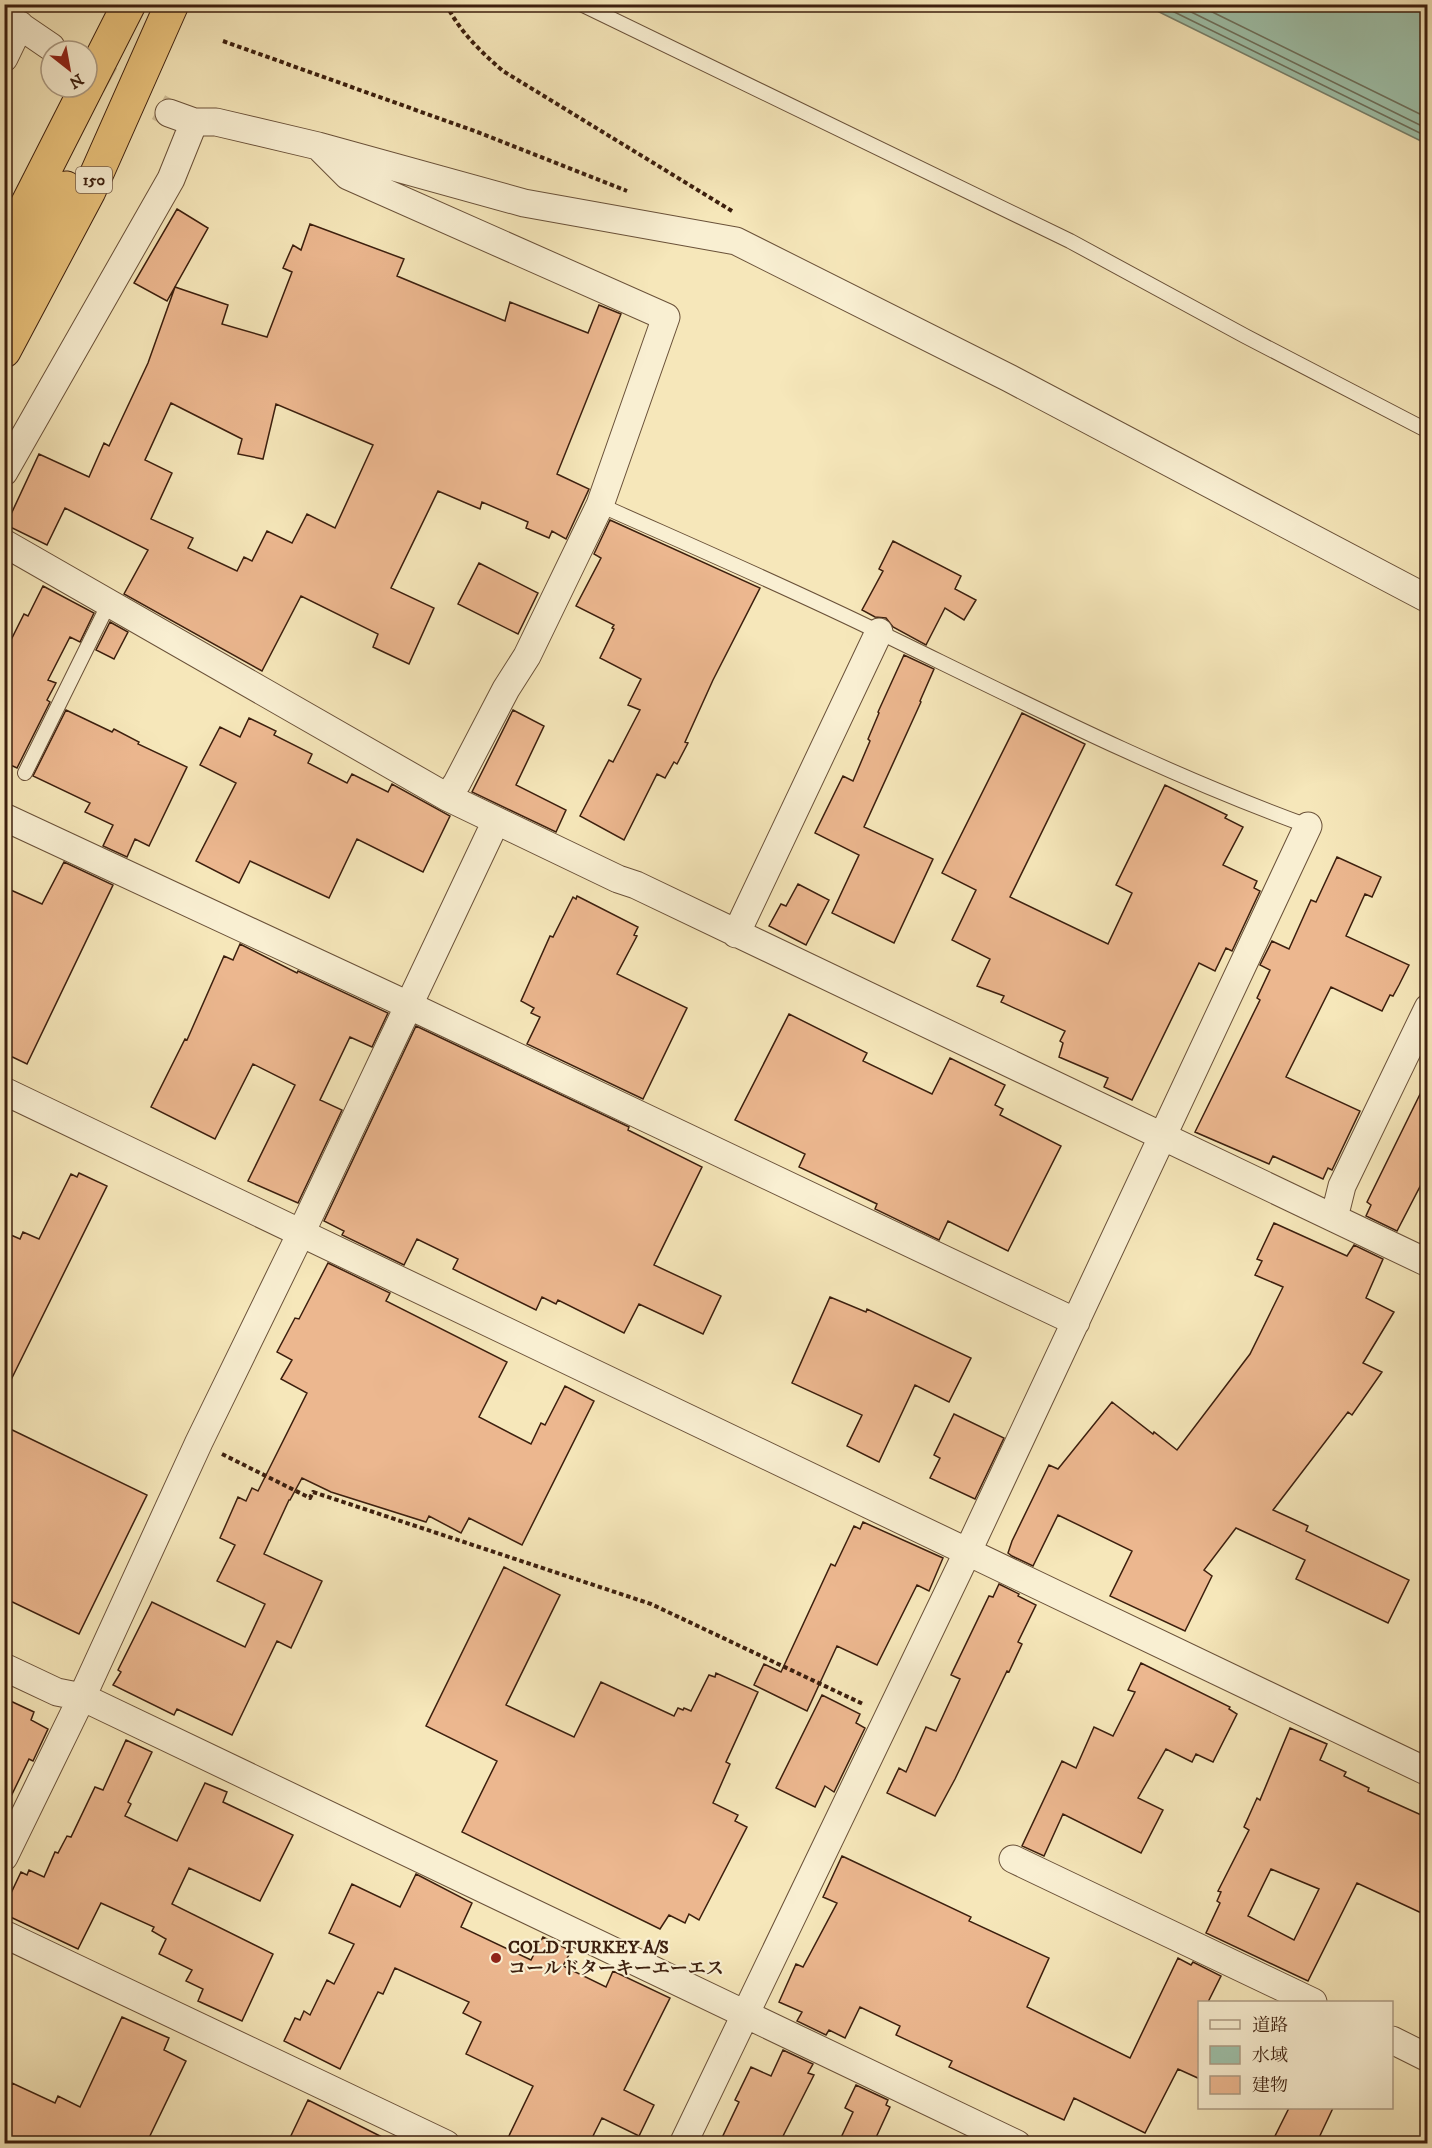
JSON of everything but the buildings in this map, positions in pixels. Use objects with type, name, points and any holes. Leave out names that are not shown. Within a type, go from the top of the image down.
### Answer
[{"type":"highway","name":"150","points":[[99,52],[128,4]]},
{"type":"highway","name":"150","points":[[4,250],[128,4]]},
{"type":"highway","name":"150","points":[[4,299],[171,4]]},
{"type":"highway","name":"150","points":[[4,351],[93,182],[171,4]]},
{"type":"highway","points":[[4,211],[71,99]]},
{"type":"street","points":[[4,58],[12,20],[39,39]]},
{"type":"street","points":[[169,113],[194,122],[216,122],[318,146],[524,203],[736,241],[1009,378],[1428,599]]},
{"type":"street","points":[[4,472],[171,179],[194,122]]},
{"type":"street","points":[[318,146],[348,176],[666,317],[600,505],[527,656],[506,689],[457,783],[447,797]]},
{"type":"street","points":[[4,543],[447,797],[1428,1263]]},
{"type":"street","points":[[736,934],[879,632]]},
{"type":"street","points":[[4,817],[408,1005],[1076,1322]]},
{"type":"street","points":[[4,1857],[82,1696],[199,1442],[301,1233],[496,821]]},
{"type":"street","points":[[683,2144],[967,1553],[1308,826]]},
{"type":"street","points":[[1334,1218],[1342,1186],[1425,1020]]},
{"type":"street","points":[[4,1092],[1428,1772]]},
{"type":"street","points":[[4,1667],[57,1692],[82,1696],[1017,2144]]},
{"type":"street","points":[[1013,1858],[1311,2001]]},
{"type":"street","points":[[4,1934],[446,2144]]},
{"type":"street","points":[[1393,2040],[1428,2058]]},
{"type":"lane","points":[[581,4],[1070,242],[1428,431]]},
{"type":"lane","points":[[600,505],[879,632],[979,682],[1241,801],[1308,826]]},
{"type":"lane","points":[[25,772],[109,603]]},
{"type":"path","points":[[446,4],[454,21],[478,50],[503,71],[732,210],[736,241]]},
{"type":"path","points":[[223,41],[480,133],[629,192]]},
{"type":"path","points":[[199,1442],[310,1498],[313,1492],[651,1604],[888,1715]]},
{"type":"water","points":[[1145,5],[1427,5],[1427,144]]},
{"type":"tunnel","points":[[99,74],[169,113]]},
{"type":"place","name":"COLD TURKEY A/S コールドターキーエーエス","points":[[496,1958]]}]
